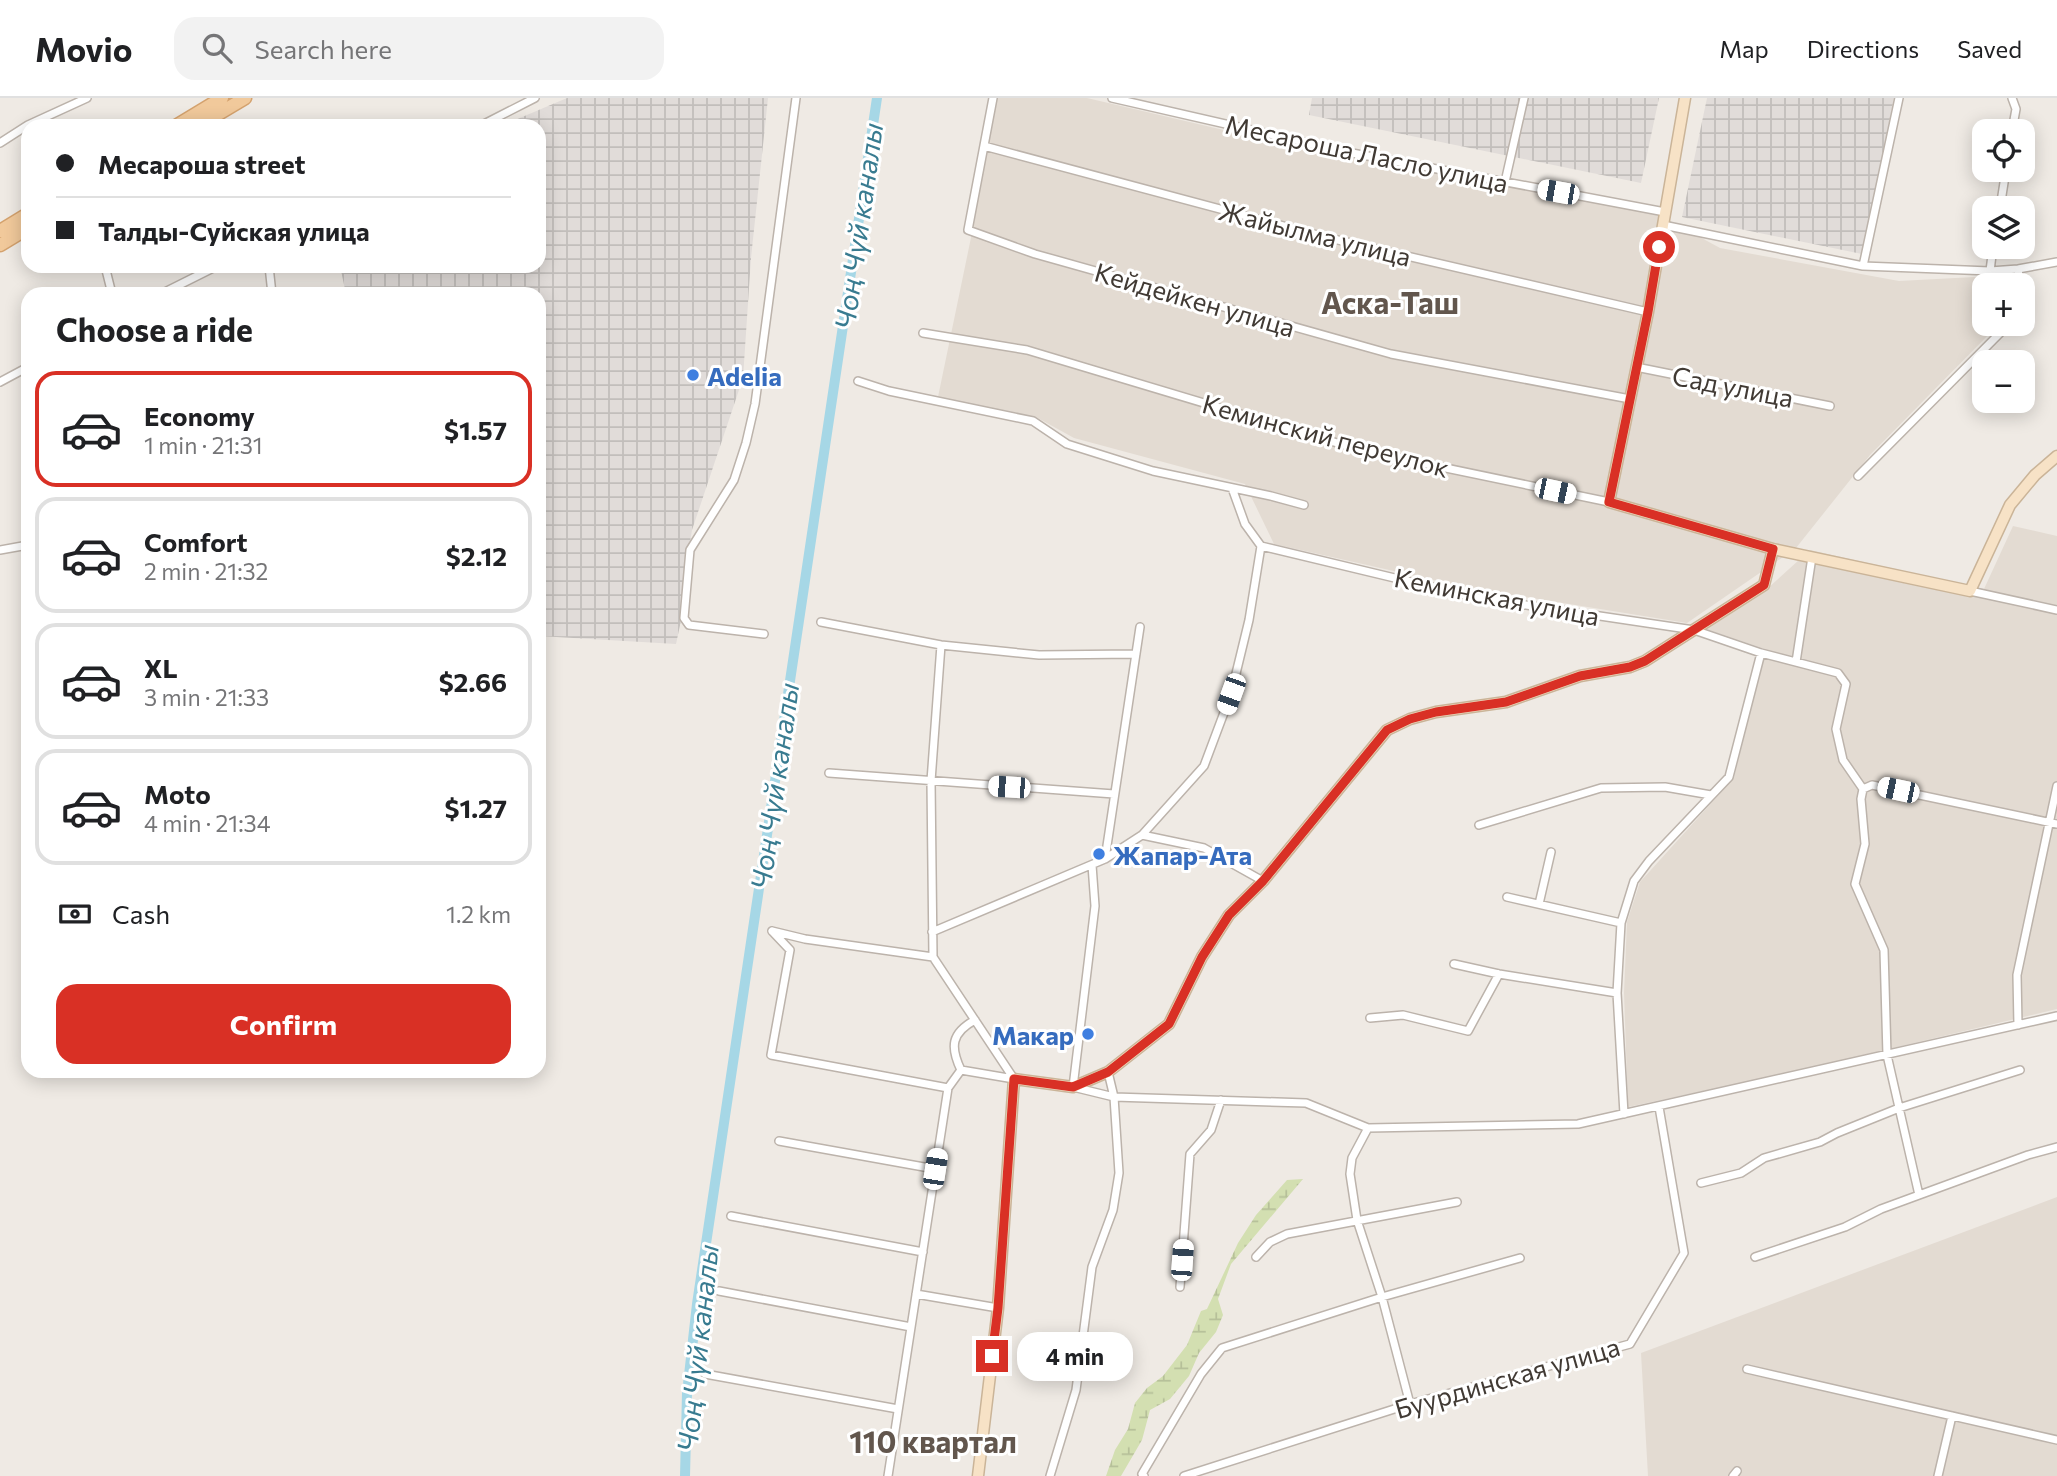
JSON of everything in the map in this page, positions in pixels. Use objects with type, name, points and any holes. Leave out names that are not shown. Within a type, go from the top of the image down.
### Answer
[{"type":"main road","points":[[188,119],[222,98]]},
{"type":"main road","points":[[210,119],[245,98]]},
{"type":"main road","points":[[0,231],[21,218]]},
{"type":"main road","points":[[0,245],[21,232]]},
{"type":"street","points":[[41,119],[87,98]]},
{"type":"street","points":[[494,119],[535,98]]},
{"type":"street","points":[[764,635],[689,625],[684,618],[690,550],[734,480],[747,443],[757,391],[796,98]]},
{"type":"street","points":[[984,146],[993,98]]},
{"type":"street","name":"Месароша Ласло улица","points":[[1112,98],[1352,153],[1665,212]]},
{"type":"street","points":[[1505,182],[1524,98]]},
{"type":"street","points":[[1609,502],[1648,312],[1685,98]]},
{"type":"street","points":[[1863,266],[1899,98]]},
{"type":"street","points":[[2012,98],[2016,109],[2014,119]]},
{"type":"street","points":[[0,143],[21,130]]},
{"type":"street","name":"Кейдейкен улица","points":[[984,146],[968,230],[1035,254],[1391,354],[1630,399]]},
{"type":"street","name":"Жайылма улица","points":[[984,146],[1325,237],[1648,312]]},
{"type":"street","points":[[1662,225],[1863,266],[1990,271],[2057,262]]},
{"type":"street","points":[[1990,271],[1992,259]]},
{"type":"street","points":[[2018,269],[2018,273]]},
{"type":"street","points":[[175,287],[203,273]]},
{"type":"street","name":"Кеминский переулок","points":[[923,332],[1027,350],[1364,451],[1609,502],[1773,549],[2057,610]]},
{"type":"street","points":[[1858,475],[1997,336]]},
{"type":"street","name":"Сад улица","points":[[1636,367],[1830,405]]},
{"type":"street","points":[[0,382],[21,371]]},
{"type":"street","points":[[858,381],[888,391],[1033,421],[1067,444],[1153,471],[1304,505]]},
{"type":"street","points":[[1970,591],[2010,505],[2035,475],[2057,456]]},
{"type":"street","points":[[933,932],[1105,859],[1142,835],[1204,766],[1231,694],[1249,620],[1261,546],[1245,524],[1232,488]]},
{"type":"street","points":[[0,550],[21,546]]},
{"type":"street","name":"Кеминская улица","points":[[1261,546],[1478,598],[1693,630],[1761,653],[1838,673],[1846,684],[1836,729],[1843,760],[1863,789]]},
{"type":"street","points":[[1073,1087],[1108,1072],[1169,1024],[1202,957],[1229,915],[1263,881],[1387,730],[1410,719],[1436,712],[1506,702],[1580,676],[1630,667],[1645,661],[1764,585],[1773,549]]},
{"type":"street","points":[[1796,662],[1812,557]]},
{"type":"street","points":[[821,622],[941,645],[1039,655],[1136,654]]},
{"type":"street","points":[[1105,859],[1140,627]]},
{"type":"street","points":[[941,645],[931,781],[933,957],[1014,1079],[998,1308],[978,1476]]},
{"type":"street","points":[[1624,1114],[1617,993],[1621,923],[1634,881],[1649,861],[1729,777],[1761,653]]},
{"type":"street","points":[[829,773],[1114,794]]},
{"type":"street","points":[[1919,1195],[1887,1055],[1884,950],[1855,884],[1865,844],[1861,799],[1863,789],[1872,785],[2053,823]]},
{"type":"street","points":[[2018,1025],[2017,975],[2053,823],[2057,786]]},
{"type":"street","points":[[1479,825],[1601,788],[1665,787],[1711,795]]},
{"type":"street","points":[[1142,835],[1204,848],[1263,881]]},
{"type":"street","points":[[1539,904],[1551,852]]},
{"type":"street","points":[[1073,1087],[1095,906],[1092,865]]},
{"type":"street","points":[[1507,897],[1621,923]]},
{"type":"street","points":[[933,957],[805,939],[772,931],[790,950],[771,1055],[948,1088]]},
{"type":"street","points":[[1454,964],[1617,993]]},
{"type":"street","points":[[1370,1018],[1403,1015],[1468,1031],[1499,974]]},
{"type":"street","points":[[961,1070],[1073,1087],[1114,1097],[1306,1103],[1368,1128],[1578,1124],[2057,1016]]},
{"type":"street","points":[[961,1070],[953,1055],[954,1041],[963,1027],[975,1020]]},
{"type":"street","points":[[888,1476],[948,1088],[961,1070]]},
{"type":"street","points":[[1701,1183],[1741,1173],[1764,1158],[1820,1142],[1899,1108],[2020,1070]]},
{"type":"street","points":[[1050,1476],[1076,1390],[1092,1267],[1113,1210],[1119,1173],[1114,1097],[1108,1072]]},
{"type":"street","points":[[1180,1287],[1190,1154],[1211,1130],[1221,1100]]},
{"type":"street","name":"Буурдинская улица","points":[[1184,1476],[1410,1404],[1630,1344],[1684,1253],[1659,1107]]},
{"type":"street","points":[[1368,1128],[1352,1158],[1350,1174],[1357,1220],[1382,1297],[1410,1404]]},
{"type":"street","points":[[779,1141],[935,1169]]},
{"type":"street","points":[[1755,1257],[1845,1227],[1881,1209],[2028,1154],[2057,1147]]},
{"type":"street","points":[[1256,1257],[1270,1242],[1287,1234],[1457,1202]]},
{"type":"street","points":[[731,1216],[923,1252]]},
{"type":"street","points":[[1144,1476],[1142,1474],[1201,1374],[1222,1348],[1382,1297],[1520,1258]]},
{"type":"street","points":[[719,1291],[911,1327]]},
{"type":"street","points":[[916,1294],[998,1308]]},
{"type":"street","points":[[1747,1369],[2057,1440]]},
{"type":"street","points":[[705,1374],[898,1409]]},
{"type":"street","points":[[1938,1476],[1952,1416]]},
{"type":"shaded area","points":[[567,98],[768,98],[751,258],[743,378],[692,530],[676,644],[546,636],[546,287],[344,287],[342,273],[546,273],[546,119],[518,119]]},
{"type":"shaded area","name":"Аска-Таш","points":[[996,98],[1087,98],[1245,135],[1661,216],[1720,248],[1899,281],[1972,277],[1972,336],[1987,336],[1870,455],[1796,548],[1687,623],[1469,588],[1274,544],[1245,484],[1074,438],[1036,417],[938,397],[973,228]]},
{"type":"shaded area","points":[[1312,98],[1659,98],[1641,183],[1309,115]]},
{"type":"shaded area","points":[[1707,98],[1894,98],[1862,254],[1682,217]]},
{"type":"shaded area","points":[[2013,526],[2057,536],[2057,1009],[1796,1071],[1628,1107],[1624,993],[1627,922],[1640,882],[1734,778],[1765,649],[1706,629],[1768,588],[1810,550],[1984,589]]},
{"type":"shaded area","points":[[2057,1197],[2057,1476],[1648,1476],[1641,1353]]},
{"type":"green space","points":[[1303,1179],[1231,1264],[1218,1299],[1223,1315],[1216,1332],[1199,1353],[1189,1376],[1170,1399],[1150,1410],[1142,1440],[1121,1476],[1106,1476],[1115,1450],[1128,1429],[1135,1403],[1147,1388],[1163,1376],[1187,1345],[1201,1311],[1207,1309],[1238,1243],[1256,1215],[1287,1180]]},
{"type":"waterway","name":"Чоң Чүй каналы","points":[[685,1476],[687,1393],[697,1304],[877,98]]},
{"type":"place","name":"Adelia","points":[[693,375]]},
{"type":"place","name":"Жапар-Ата","points":[[1099,854]]},
{"type":"place","name":"Макар","points":[[1088,1034]]},
{"type":"district","name":"Аска-Таш","points":[[1390,301]]},
{"type":"district","name":"110 квартал","points":[[933,1440]]},
{"type":"route","points":[[992,1356],[998,1308],[1014,1079],[1073,1087],[1108,1072],[1169,1024],[1202,957],[1229,915],[1263,881],[1387,730],[1410,719],[1436,712],[1506,702],[1580,676],[1630,667],[1645,661],[1764,585],[1773,549],[1609,502],[1659,247]]}]
